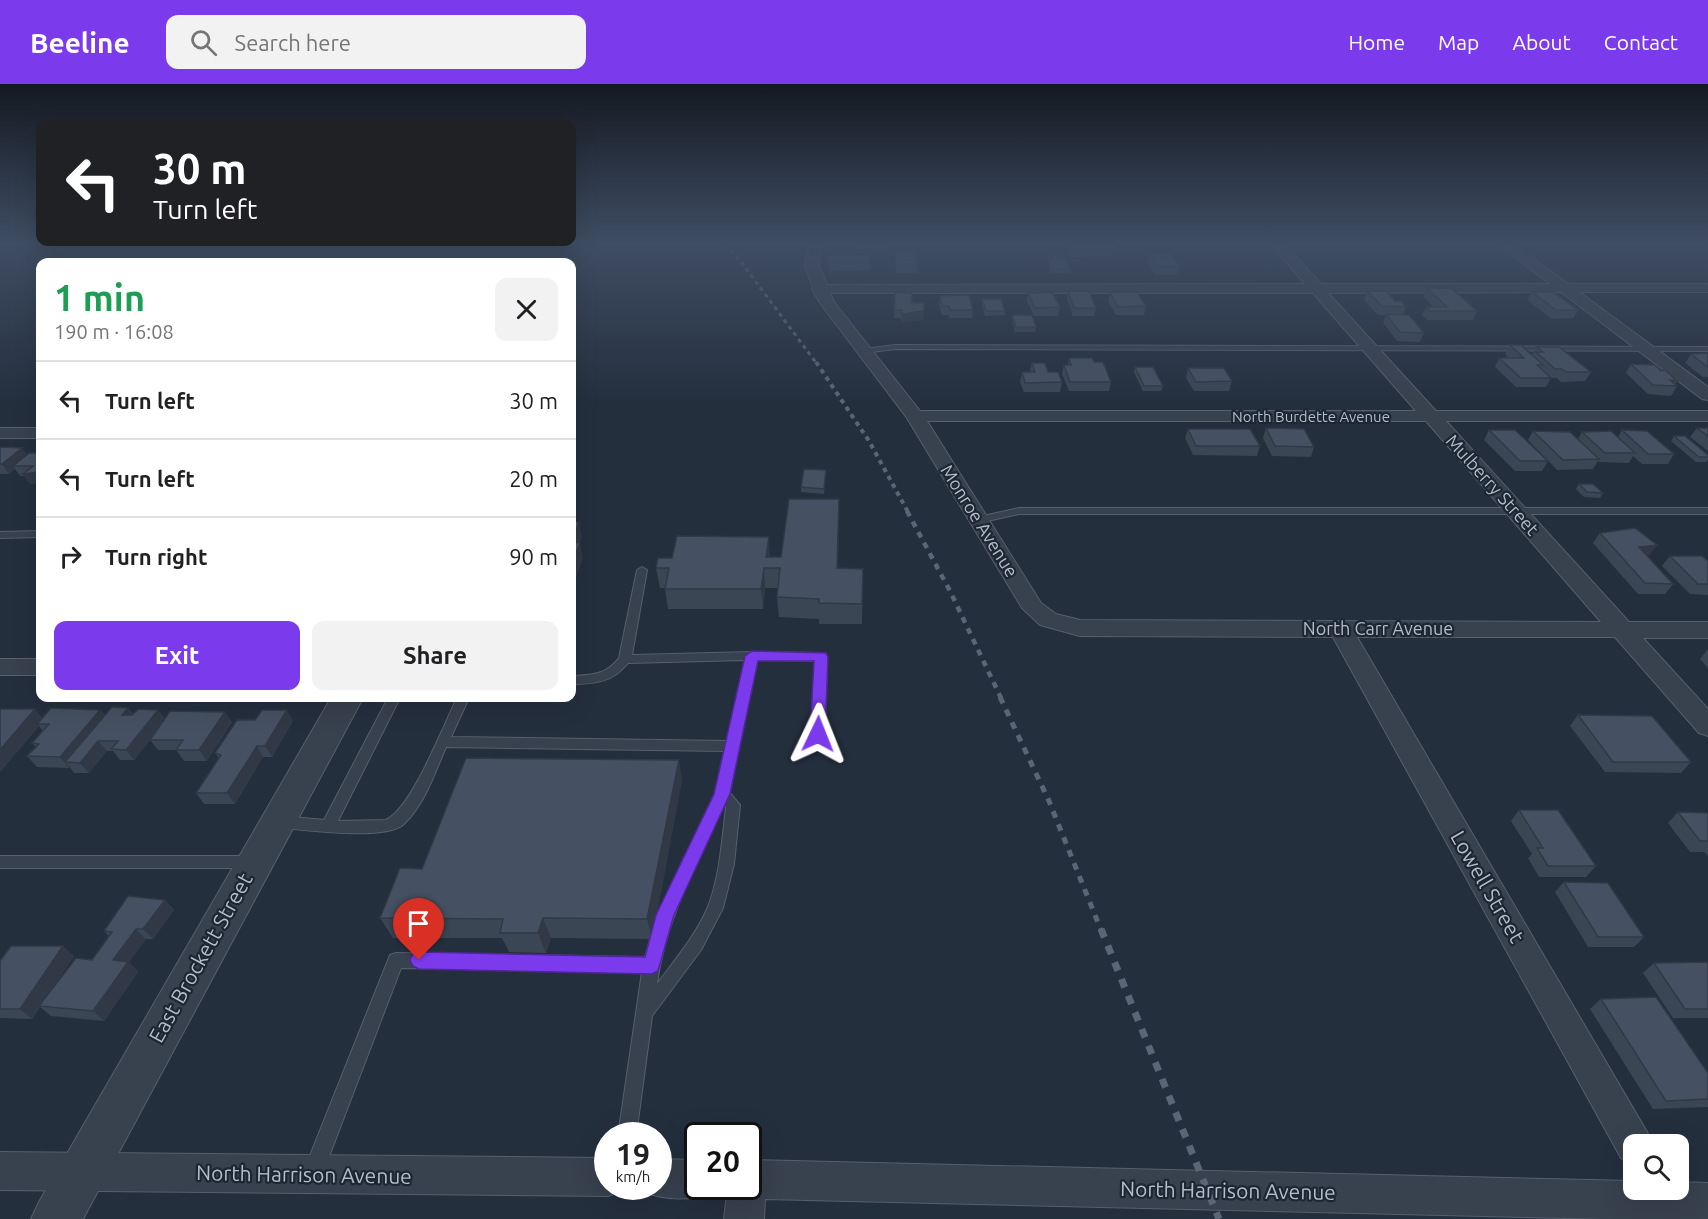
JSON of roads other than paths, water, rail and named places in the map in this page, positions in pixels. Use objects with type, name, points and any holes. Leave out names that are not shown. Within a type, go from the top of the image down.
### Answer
[{"type":"street","name":"Monroe Avenue","points":[[824,297],[915,416],[1033,608],[1048,620]]},
{"type":"street","name":"Mulberry Street","points":[[1323,297],[1708,726]]},
{"type":"street","points":[[1578,297],[1708,395]]},
{"type":"street","name":"North Burdette Avenue","points":[[915,416],[1708,416]]},
{"type":"street","points":[[0,433],[36,433]]},
{"type":"street","name":"North Carr Avenue","points":[[1048,620],[1080,628],[1708,630]]},
{"type":"street","name":"Lowell Street","points":[[1341,630],[1628,1134]]},
{"type":"street","points":[[0,667],[36,667]]},
{"type":"street","name":"East Brockett Street","points":[[56,1219],[345,702]]},
{"type":"street","name":"North Harrison Avenue","points":[[0,1171],[594,1178]]},
{"type":"street","name":"North Harrison Avenue","points":[[762,1179],[1623,1195]]},
{"type":"street","points":[[744,1219],[746,1200]]},
{"type":"street","name":"North Harrison Avenue","points":[[1689,1200],[1708,1202]]},
{"type":"lane","points":[[864,351],[895,347],[1708,349]]},
{"type":"lane","points":[[978,520],[1019,511],[1708,511]]},
{"type":"lane","points":[[0,535],[36,534]]},
{"type":"lane","points":[[576,680],[602,679],[616,671],[625,659],[642,570]]},
{"type":"lane","points":[[629,1122],[651,965],[665,915],[722,794],[752,656]]},
{"type":"lane","points":[[625,659],[821,657],[818,734]]},
{"type":"lane","points":[[328,826],[392,702]]},
{"type":"lane","points":[[278,822],[328,826],[387,825],[398,820],[413,803],[462,702]]},
{"type":"lane","points":[[442,742],[731,746]]},
{"type":"lane","points":[[645,1012],[688,956],[710,919],[727,863],[733,805],[722,794]]},
{"type":"lane","points":[[0,862],[255,862]]},
{"type":"lane","points":[[312,1175],[396,960],[651,965]]},
{"type":"railway","points":[[767,297],[817,364]]},
{"type":"railway","points":[[816,362],[869,441],[908,512]]},
{"type":"railway","points":[[907,511],[950,591],[1001,698]]},
{"type":"railway","points":[[1000,697],[1049,801],[1101,930]]},
{"type":"railway","points":[[1101,929],[1219,1219]]}]
